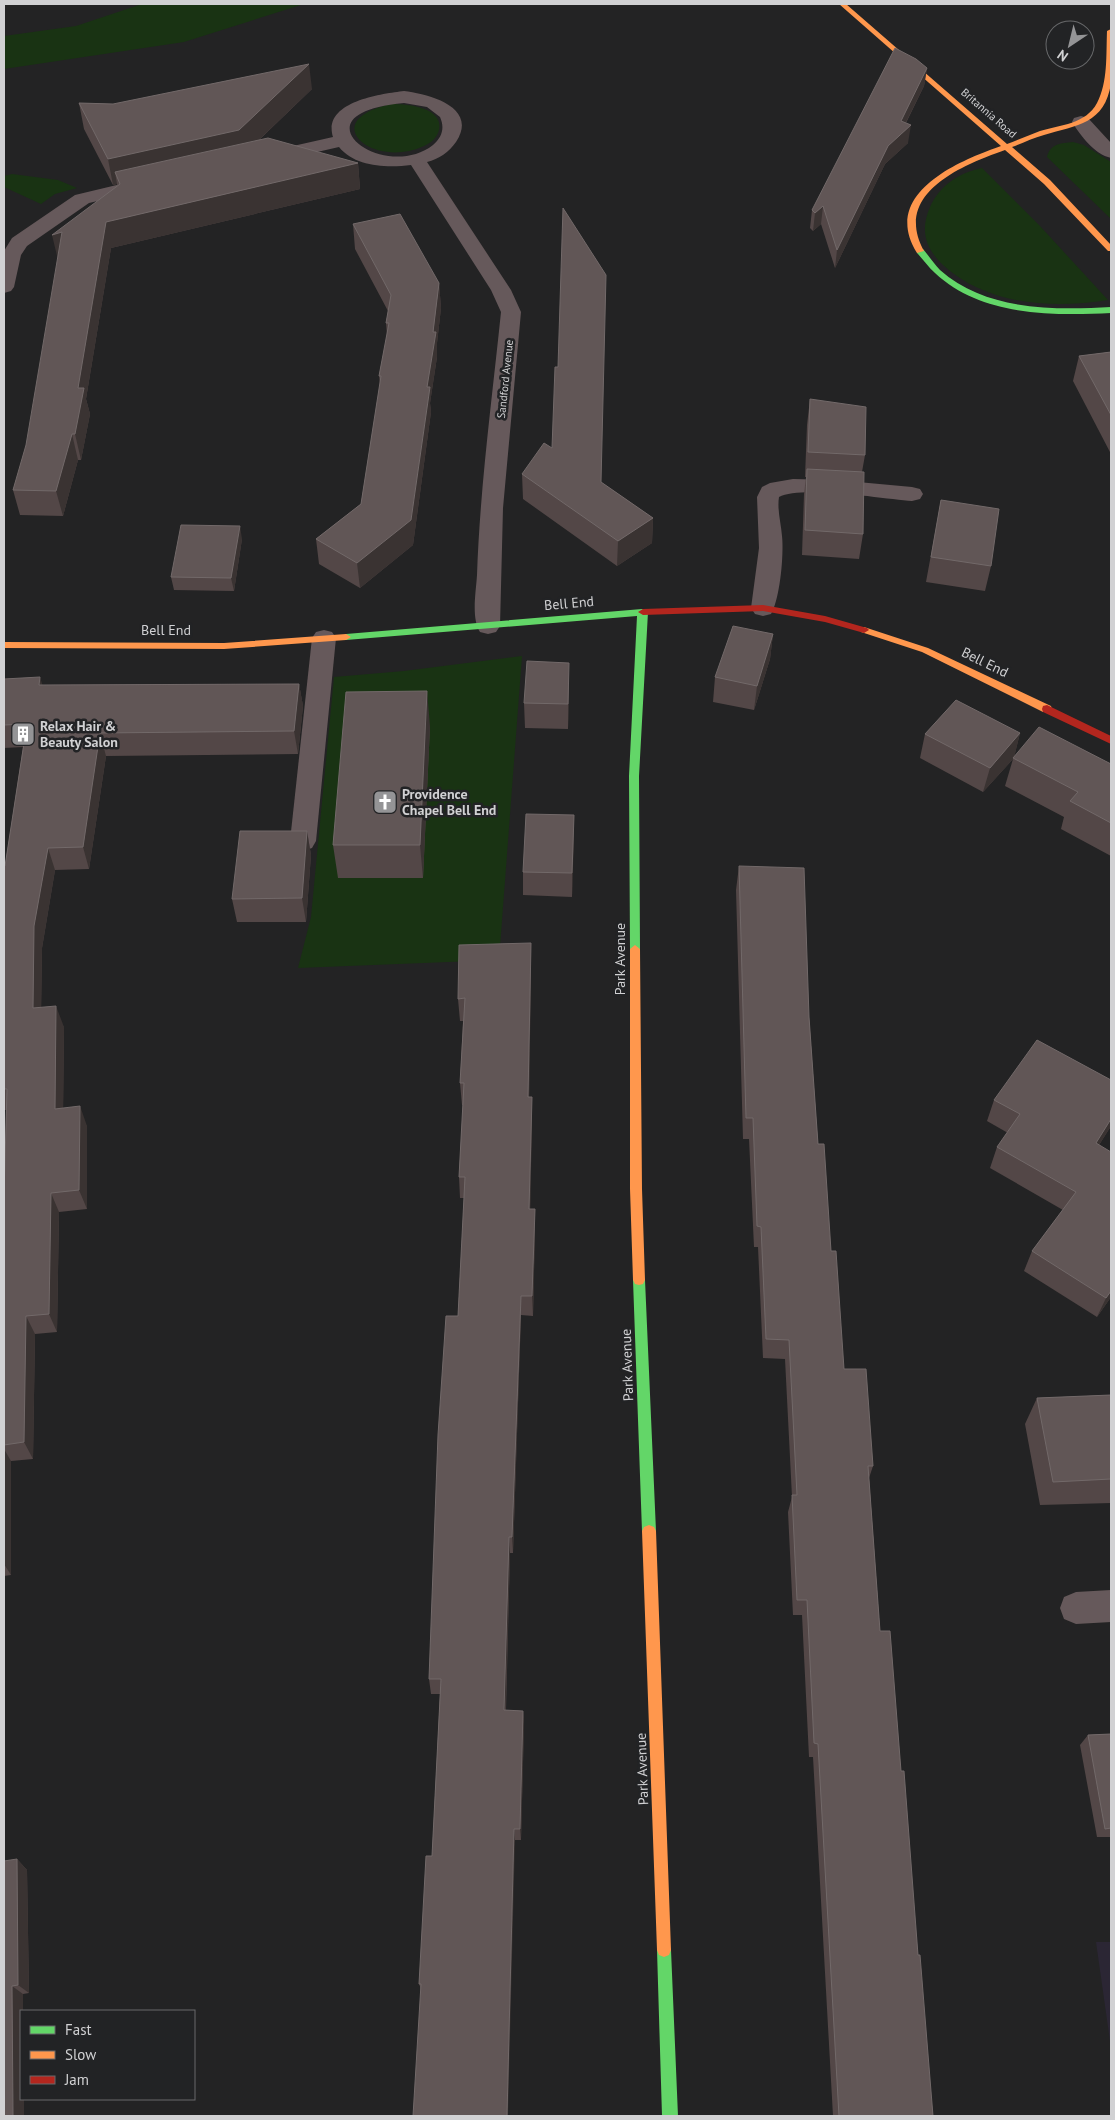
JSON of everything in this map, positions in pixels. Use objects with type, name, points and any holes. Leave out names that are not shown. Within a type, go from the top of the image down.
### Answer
[{"type":"street","name":"Britannia Road","points":[[842,4],[1008,147],[1060,196],[1111,250]]},
{"type":"street","points":[[1111,31],[1102,103],[1095,113],[1081,122],[1029,137],[1008,147],[962,162],[939,176],[924,191],[911,221],[914,240],[923,260],[940,277],[968,292],[1005,305],[1044,311],[1085,312],[1111,310]]},
{"type":"street","points":[[385,98],[422,99],[437,105],[448,113],[453,123],[453,134],[446,144],[433,153],[416,159],[380,160],[364,156],[351,149],[343,140],[340,129],[344,119],[353,109],[367,102],[385,98]]},
{"type":"street","points":[[1081,122],[1096,140],[1111,152]]},
{"type":"street","points":[[256,159],[343,140]]},
{"type":"street","name":"Sandford Avenue","points":[[416,159],[501,290],[511,312],[490,513],[487,587],[488,626]]},
{"type":"street","points":[[4,287],[11,255],[19,242],[63,210],[82,199],[168,179]]},
{"type":"street","points":[[763,608],[771,541],[767,507],[769,493],[774,488],[794,484],[912,494]]},
{"type":"street","name":"Bell End","points":[[4,645],[224,646],[642,612],[763,608],[825,619],[873,632],[926,650],[1111,740]]},
{"type":"street","name":"Park Avenue","points":[[642,612],[634,776],[636,1189],[670,2116]]},
{"type":"street","points":[[303,841],[324,638]]},
{"type":"street","points":[[1076,1608],[1111,1606]]},
{"type":"shaded area","points":[[1096,1942],[1111,1942],[1111,2049],[1109,2034]]},
{"type":"green space","points":[[142,4],[304,4],[184,42],[4,69],[4,36],[76,26]]},
{"type":"green space","points":[[392,104],[423,108],[436,116],[439,122],[439,130],[435,138],[424,146],[405,152],[386,152],[371,147],[360,140],[355,131],[357,121],[369,111]]},
{"type":"green space","points":[[1073,142],[1084,145],[1111,162],[1111,219],[1047,157],[1053,147]]},
{"type":"green space","points":[[982,168],[1040,226],[1108,300],[1064,304],[1021,301],[1000,296],[979,289],[960,278],[937,259],[928,245],[925,231],[925,223],[930,207],[939,192],[951,181],[966,173]]},
{"type":"green space","points":[[12,174],[58,180],[77,188],[55,194],[41,204],[4,187],[4,176]]},
{"type":"green space","points":[[522,656],[499,960],[298,968],[311,917],[334,677],[404,671]]},
{"type":"building","points":[[895,48],[916,59],[927,68],[901,121],[911,125],[888,146],[837,250],[823,206],[815,213],[812,210]]},
{"type":"building","points":[[309,64],[239,130],[108,159],[79,103],[113,104]]},
{"type":"building","points":[[268,138],[358,163],[106,222],[78,388],[84,388],[75,434],[72,434],[56,491],[13,490],[26,445],[62,232],[52,235],[120,184],[115,172]]},
{"type":"building","points":[[563,208],[606,275],[601,482],[653,518],[618,541],[522,474],[544,443],[552,448],[555,367],[558,367]]},
{"type":"building","points":[[400,214],[439,283],[433,332],[436,332],[427,387],[430,387],[411,520],[357,563],[316,539],[361,504],[381,376],[379,376],[389,323],[386,323],[391,295],[353,224]]},
{"type":"building","points":[[1111,352],[1111,415],[1079,356]]},
{"type":"building","points":[[810,399],[866,407],[865,455],[808,452]]},
{"type":"building","points":[[807,469],[864,472],[863,534],[805,530]]},
{"type":"building","points":[[941,500],[999,509],[991,566],[931,557]]},
{"type":"building","points":[[181,525],[240,526],[231,578],[171,577]]},
{"type":"building","points":[[733,626],[773,634],[757,686],[715,677]]},
{"type":"building","points":[[527,661],[569,663],[568,704],[524,703]]},
{"type":"building","points":[[40,677],[39,685],[299,684],[294,731],[100,733],[83,847],[48,848],[34,926],[33,1008],[56,1006],[55,1109],[80,1106],[79,1190],[51,1193],[49,1314],[26,1316],[24,1442],[4,1445],[4,1196],[7,1089],[4,1089],[4,866],[27,724],[4,725],[4,679]]},
{"type":"building","name":"Providence Chapel Bell End","points":[[427,691],[420,845],[333,845],[346,692]]},
{"type":"building","points":[[956,700],[1020,733],[990,768],[925,734]]},
{"type":"building","points":[[1039,727],[1111,764],[1111,823],[1070,801],[1078,792],[1013,758]]},
{"type":"building","points":[[526,814],[574,815],[572,873],[523,872]]},
{"type":"building","points":[[240,831],[307,831],[302,898],[232,899]]},
{"type":"building","points":[[739,866],[804,868],[809,1017],[818,1144],[824,1144],[831,1251],[836,1251],[844,1369],[866,1369],[873,1466],[868,1466],[880,1631],[890,1631],[901,1771],[904,1771],[933,2116],[839,2116],[818,1744],[814,1743],[807,1600],[797,1600],[792,1495],[797,1495],[789,1340],[766,1339],[761,1227],[757,1226],[753,1118],[746,1118]]},
{"type":"building","points":[[531,943],[528,1097],[532,1097],[529,1209],[535,1209],[532,1296],[521,1296],[512,1537],[509,1537],[504,1710],[523,1711],[520,1829],[514,1829],[507,2116],[413,2116],[426,1856],[432,1856],[441,1679],[429,1679],[438,1435],[446,1316],[458,1316],[465,1177],[459,1177],[464,1083],[460,1083],[465,998],[458,999],[459,945]]},
{"type":"building","points":[[1037,1040],[1111,1080],[1111,1119],[1096,1143],[1111,1152],[1111,1291],[1106,1298],[1032,1251],[1076,1192],[997,1147],[1020,1114],[994,1100]]},
{"type":"building","points":[[1111,1395],[1111,1479],[1053,1482],[1037,1398]]},
{"type":"building","points":[[1111,1734],[1111,1828],[1105,1829],[1088,1735]]},
{"type":"building","points":[[17,1859],[18,1985],[12,1986],[13,2116],[4,2116],[4,1861]]},
{"type":"traffic: fast","points":[[920,251],[937,271],[958,287],[981,298],[1006,305],[1032,309],[1059,311],[1111,310]]},
{"type":"traffic: fast","points":[[635,949],[634,776],[642,612]]},
{"type":"traffic: fast","points":[[346,637],[643,612]]},
{"type":"traffic: fast","points":[[639,1280],[649,1531]]},
{"type":"traffic: fast","points":[[664,1950],[670,2116]]},
{"type":"traffic: slow","points":[[842,4],[1047,182],[1111,249]]},
{"type":"traffic: slow","points":[[920,251],[912,228],[914,209],[935,181],[970,160],[1037,135],[1079,123],[1095,112],[1107,84],[1111,31]]},
{"type":"traffic: slow","points":[[864,630],[925,650],[1047,709]]},
{"type":"traffic: slow","points":[[4,645],[224,646],[346,637]]},
{"type":"traffic: slow","points":[[635,949],[636,1189],[639,1280]]},
{"type":"traffic: slow","points":[[649,1531],[664,1950]]},
{"type":"traffic: jam","points":[[643,612],[763,608],[825,619],[864,630]]},
{"type":"traffic: jam","points":[[1047,709],[1111,740]]},
{"type":"place","name":"Relax Hair & Beauty Salon","points":[[23,734]]},
{"type":"place","name":"Providence Chapel Bell End","points":[[385,802]]}]
